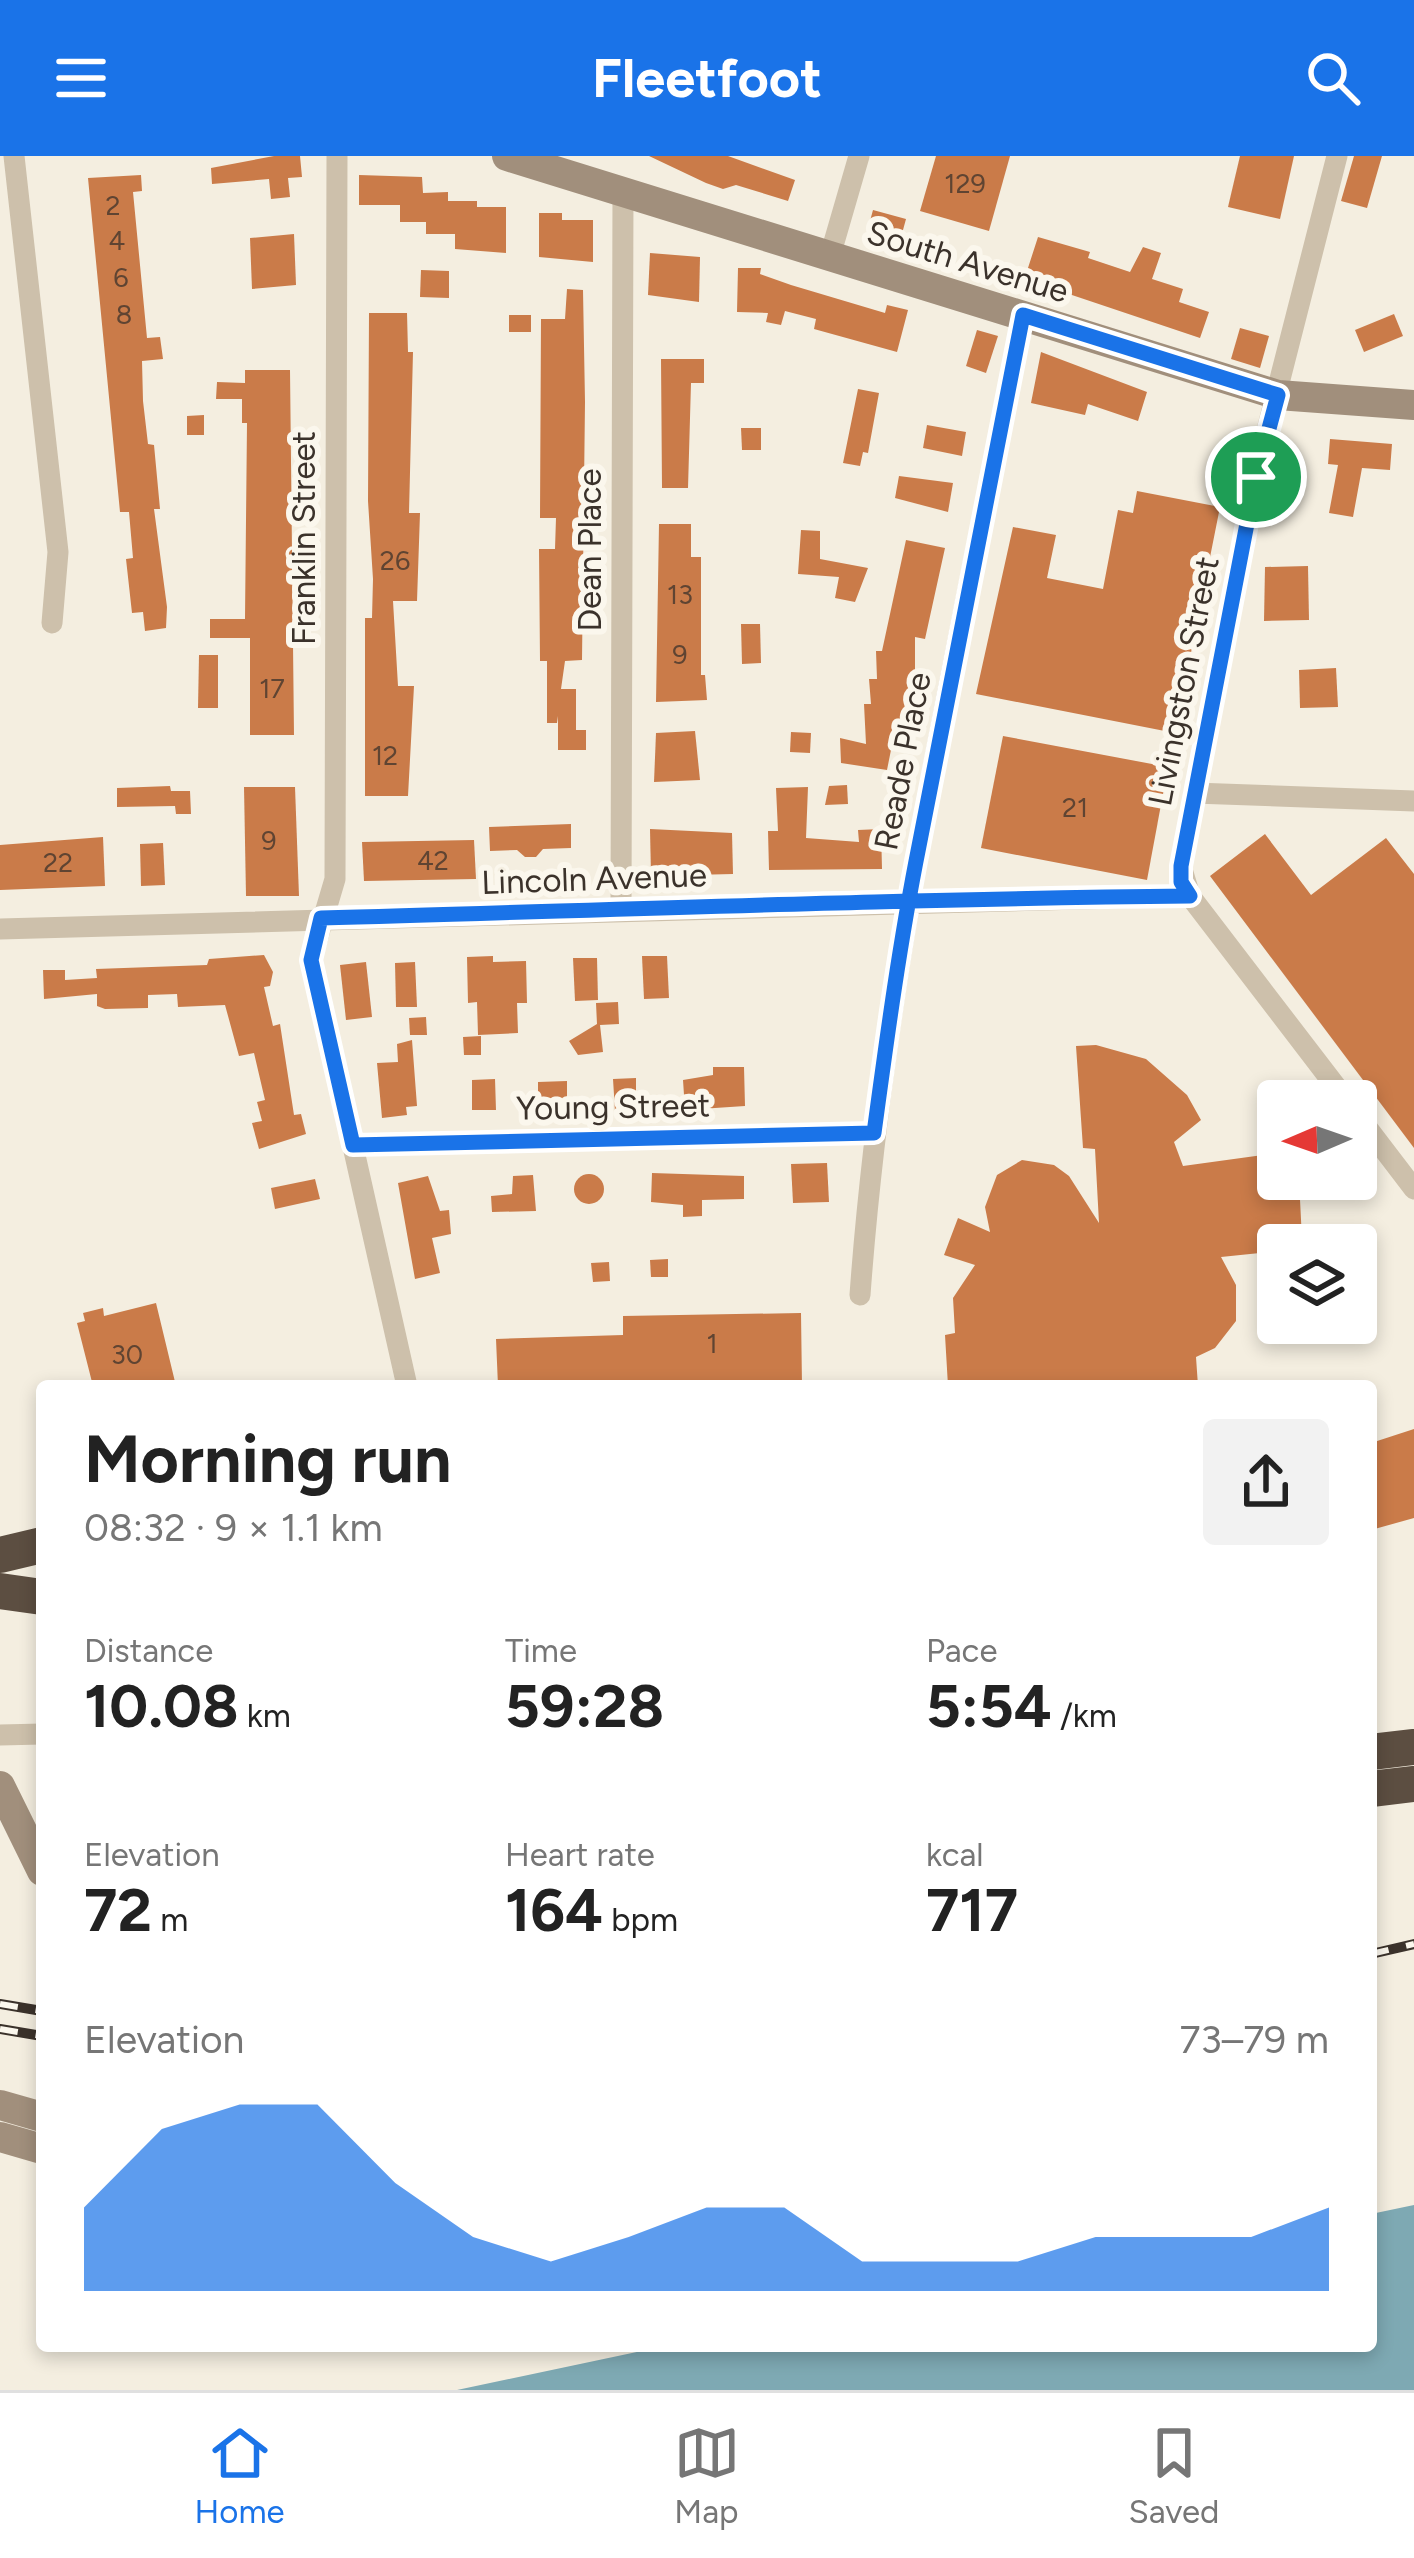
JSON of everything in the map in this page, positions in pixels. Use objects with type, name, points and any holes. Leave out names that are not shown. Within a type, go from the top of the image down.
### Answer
[{"type":"highway","points":[[0,1558],[36,1547]]},
{"type":"highway","points":[[0,1558],[36,1561]]},
{"type":"highway","points":[[0,1590],[36,1593]]},
{"type":"highway","points":[[1377,1751],[1414,1747]]},
{"type":"highway","points":[[1377,1789],[1414,1784]]},
{"type":"street","points":[[14,156],[58,552],[52,623]]},
{"type":"street","name":"Franklin Street","points":[[337,156],[334,879],[311,960],[406,1380]]},
{"type":"street","name":"South Avenue","points":[[507,156],[1278,395],[1414,405]]},
{"type":"street","points":[[830,256],[860,156]]},
{"type":"street","name":"Livingston Street","points":[[1190,896],[1181,882],[1181,866],[1256,477],[1337,156]]},
{"type":"street","name":"Dean Place","points":[[621,910],[623,191]]},
{"type":"street","name":"Reade Place","points":[[860,1295],[874,1133],[908,902],[1023,315]]},
{"type":"street","points":[[1195,793],[1414,801]]},
{"type":"street","points":[[1190,896],[1331,1080]]},
{"type":"street","name":"Lincoln Avenue","points":[[0,929],[1190,896]]},
{"type":"street","name":"Young Street","points":[[353,1145],[874,1133]]},
{"type":"street","points":[[1377,1141],[1414,1189]]},
{"type":"street","points":[[0,1735],[36,1734]]},
{"type":"street","points":[[0,1786],[36,1859]]},
{"type":"street","points":[[0,2105],[36,2115]]},
{"type":"street","points":[[0,2138],[36,2148]]},
{"type":"water","points":[[1414,2205],[1414,2390],[457,2390],[637,2352],[1377,2352],[1377,2213]]},
{"type":"building","points":[[300,156],[302,177],[288,178],[290,197],[271,199],[269,179],[212,184],[211,168]]},
{"type":"building","points":[[649,156],[728,156],[795,180],[788,201],[736,185],[723,189]]},
{"type":"building","points":[[936,156],[1010,156],[989,231],[920,211]]},
{"type":"building","points":[[1240,156],[1294,156],[1280,219],[1228,207]]},
{"type":"building","points":[[1354,156],[1382,156],[1367,208],[1341,201]]},
{"type":"building","points":[[141,175],[142,191],[133,192],[147,338],[160,337],[163,359],[142,361],[143,401],[148,444],[154,445],[160,509],[154,509],[167,607],[166,628],[145,631],[143,612],[132,613],[126,559],[133,558],[129,512],[120,512],[88,178]]},
{"type":"building","points":[[359,175],[422,177],[423,193],[448,192],[448,201],[506,207],[506,253],[455,249],[455,234],[426,234],[426,222],[400,222],[400,205],[359,205]]},
{"type":"building","points":[[873,210],[906,219],[900,241],[867,232]]},
{"type":"building","points":[[539,213],[562,213],[562,220],[593,220],[593,262],[539,257]]},
{"type":"building","points":[[294,234],[296,285],[252,289],[250,238]]},
{"type":"building","points":[[1038,237],[1090,252],[1088,258],[1130,272],[1143,247],[1161,253],[1152,279],[1183,289],[1179,302],[1209,312],[1200,338],[1060,291],[1063,283],[1027,271]]},
{"type":"building","points":[[650,253],[700,257],[699,302],[648,295]]},
{"type":"building","points":[[738,268],[761,268],[760,274],[885,313],[887,305],[908,310],[897,352],[814,329],[816,319],[785,311],[781,325],[766,322],[768,313],[737,312]]},
{"type":"building","points":[[421,270],[449,271],[449,298],[420,297]]},
{"type":"building","points":[[567,289],[583,290],[582,660],[565,661],[561,689],[576,689],[576,730],[586,730],[586,750],[558,750],[558,716],[557,723],[547,723],[547,661],[540,661],[539,549],[555,549],[556,518],[540,518],[541,319],[565,319]]},
{"type":"building","points":[[369,313],[407,313],[408,352],[413,352],[409,513],[420,513],[417,601],[393,601],[398,686],[414,686],[408,796],[365,796],[365,618],[372,618],[373,579],[368,501]]},
{"type":"building","points":[[1394,314],[1403,336],[1364,352],[1355,330]]},
{"type":"building","points":[[509,315],[531,315],[531,332],[509,332]]},
{"type":"building","points":[[1240,328],[1269,336],[1260,368],[1231,359]]},
{"type":"building","points":[[977,330],[998,336],[986,373],[966,366]]},
{"type":"building","points":[[1041,352],[1147,392],[1138,421],[1088,404],[1085,415],[1031,403]]},
{"type":"building","points":[[661,359],[704,359],[704,383],[691,383],[688,488],[662,488]]},
{"type":"building","points":[[245,370],[290,370],[294,735],[250,735],[250,638],[210,638],[210,619],[245,619],[247,423],[242,423],[242,399],[216,399],[217,382],[245,383]]},
{"type":"building","points":[[858,389],[879,393],[868,453],[863,452],[860,466],[843,463]]},
{"type":"building","points":[[204,415],[204,435],[187,435],[187,416]]},
{"type":"building","points":[[927,425],[966,432],[962,456],[923,448]]},
{"type":"building","points":[[741,428],[761,428],[761,450],[742,450]]},
{"type":"building","points":[[1330,439],[1392,444],[1390,470],[1362,468],[1353,517],[1329,513],[1338,465],[1328,464]]},
{"type":"building","points":[[899,476],[953,483],[948,512],[895,498]]},
{"type":"building","points":[[1137,491],[1220,507],[1175,733],[976,694],[1013,527],[1056,535],[1047,578],[1103,589],[1118,510],[1133,513]]},
{"type":"building","points":[[659,524],[691,524],[691,557],[701,557],[701,675],[705,675],[707,700],[656,702]]},
{"type":"building","points":[[801,530],[820,531],[820,559],[868,568],[855,602],[835,598],[839,577],[798,574]]},
{"type":"building","points":[[906,540],[945,548],[925,639],[915,637],[915,699],[904,699],[906,724],[896,725],[887,770],[841,763],[840,738],[866,744],[864,704],[871,704],[869,679],[877,679],[876,651],[882,651]]},
{"type":"building","points":[[1308,566],[1309,620],[1264,621],[1265,567]]},
{"type":"building","points":[[741,624],[760,624],[761,663],[742,664]]},
{"type":"building","points":[[199,655],[218,655],[218,708],[198,708]]},
{"type":"building","points":[[1336,668],[1338,707],[1300,708],[1299,670]]},
{"type":"building","points":[[695,731],[700,780],[654,782],[656,733]]},
{"type":"building","points":[[791,732],[811,733],[810,753],[790,752]]},
{"type":"building","points":[[1003,736],[1168,767],[1147,880],[981,848]]},
{"type":"building","points":[[847,785],[848,804],[825,805],[829,786]]},
{"type":"building","points":[[170,786],[171,791],[190,791],[191,814],[176,814],[175,806],[117,807],[117,788]]},
{"type":"building","points":[[244,787],[295,787],[299,896],[246,896]]},
{"type":"building","points":[[808,787],[806,838],[859,842],[858,830],[881,829],[882,869],[769,870],[768,831],[778,831],[776,788]]},
{"type":"building","points":[[571,824],[571,848],[543,849],[536,857],[525,857],[517,850],[490,851],[489,827]]},
{"type":"building","points":[[650,829],[732,833],[733,874],[651,876]]},
{"type":"building","points":[[1265,834],[1311,895],[1386,838],[1414,874],[1414,1148],[1377,1099],[1377,1080],[1363,1080],[1210,876]]},
{"type":"building","points":[[103,837],[105,886],[0,890],[0,845]]},
{"type":"building","points":[[474,840],[476,879],[364,881],[362,842]]},
{"type":"building","points":[[163,843],[165,885],[141,886],[140,844]]},
{"type":"building","points":[[264,955],[273,972],[270,986],[264,987],[273,1026],[280,1024],[294,1115],[301,1114],[306,1134],[259,1149],[252,1123],[262,1121],[257,1102],[265,1100],[254,1053],[239,1056],[225,1005],[178,1007],[177,994],[148,995],[148,1008],[105,1009],[97,1006],[97,994],[44,999],[43,970],[65,970],[65,980],[97,978],[96,969],[207,965],[209,959]]},
{"type":"building","points":[[493,956],[493,962],[526,961],[527,1003],[517,1003],[518,1033],[478,1035],[477,1002],[468,1003],[467,957]]},
{"type":"building","points":[[642,956],[667,956],[669,998],[644,999]]},
{"type":"building","points":[[573,958],[597,958],[598,1000],[575,1001]]},
{"type":"building","points":[[366,962],[372,1017],[346,1020],[340,965]]},
{"type":"building","points":[[415,962],[417,1007],[396,1007],[395,963]]},
{"type":"building","points":[[618,1002],[619,1024],[600,1025],[603,1052],[578,1055],[569,1041],[597,1024],[596,1003]]},
{"type":"building","points":[[426,1017],[427,1035],[410,1035],[409,1018]]},
{"type":"building","points":[[481,1036],[481,1055],[464,1055],[463,1037]]},
{"type":"building","points":[[412,1040],[417,1106],[406,1107],[407,1115],[382,1118],[377,1063],[398,1062],[397,1044]]},
{"type":"building","points":[[1096,1045],[1146,1059],[1187,1095],[1201,1120],[1174,1142],[1183,1166],[1257,1156],[1257,1200],[1300,1200],[1301,1224],[1257,1224],[1257,1253],[1221,1257],[1236,1285],[1236,1321],[1215,1348],[1196,1357],[1198,1380],[948,1380],[945,1335],[955,1333],[953,1298],[975,1265],[944,1255],[958,1218],[990,1232],[985,1207],[997,1175],[1022,1160],[1054,1165],[1069,1176],[1099,1223],[1095,1149],[1083,1148],[1076,1046]]},
{"type":"building","points":[[713,1067],[744,1067],[745,1106],[685,1110],[683,1080],[713,1075]]},
{"type":"building","points":[[636,1078],[636,1112],[615,1112],[613,1079]]},
{"type":"building","points":[[495,1079],[496,1110],[472,1110],[472,1080]]},
{"type":"building","points":[[567,1081],[567,1105],[538,1108],[538,1082]]},
{"type":"building","points":[[827,1163],[829,1202],[793,1203],[791,1164]]},
{"type":"building","points":[[652,1173],[744,1176],[744,1199],[702,1200],[702,1216],[683,1217],[683,1205],[651,1202]]},
{"type":"building","points":[[589,1174],[600,1178],[604,1189],[600,1200],[589,1204],[578,1200],[574,1189],[578,1178]]},
{"type":"building","points":[[533,1175],[536,1211],[492,1212],[491,1196],[512,1194],[513,1176]]},
{"type":"building","points":[[428,1176],[440,1211],[449,1210],[451,1234],[432,1238],[440,1273],[415,1279],[398,1183]]},
{"type":"building","points":[[315,1179],[320,1199],[275,1209],[271,1188]]},
{"type":"building","points":[[668,1259],[668,1277],[651,1277],[650,1260]]},
{"type":"building","points":[[609,1262],[610,1281],[593,1282],[591,1263]]},
{"type":"building","points":[[156,1303],[175,1380],[91,1380],[77,1323],[85,1321],[83,1313],[103,1308],[104,1316]]},
{"type":"building","points":[[801,1313],[802,1380],[498,1380],[496,1339],[623,1335],[623,1316]]},
{"type":"building","points":[[1414,1429],[1414,1518],[1377,1528],[1377,1441]]},
{"type":"railway","points":[[1377,1953],[1414,1944]]},
{"type":"railway","points":[[0,2004],[36,2010]]},
{"type":"railway","points":[[0,2029],[36,2035]]},
{"type":"route","points":[[1256,477],[1181,866],[1181,882],[1190,896],[1010,898],[908,902],[321,918],[311,960],[353,1145],[874,1133],[900,938],[908,902],[1023,315],[1278,395],[1256,477]]}]
